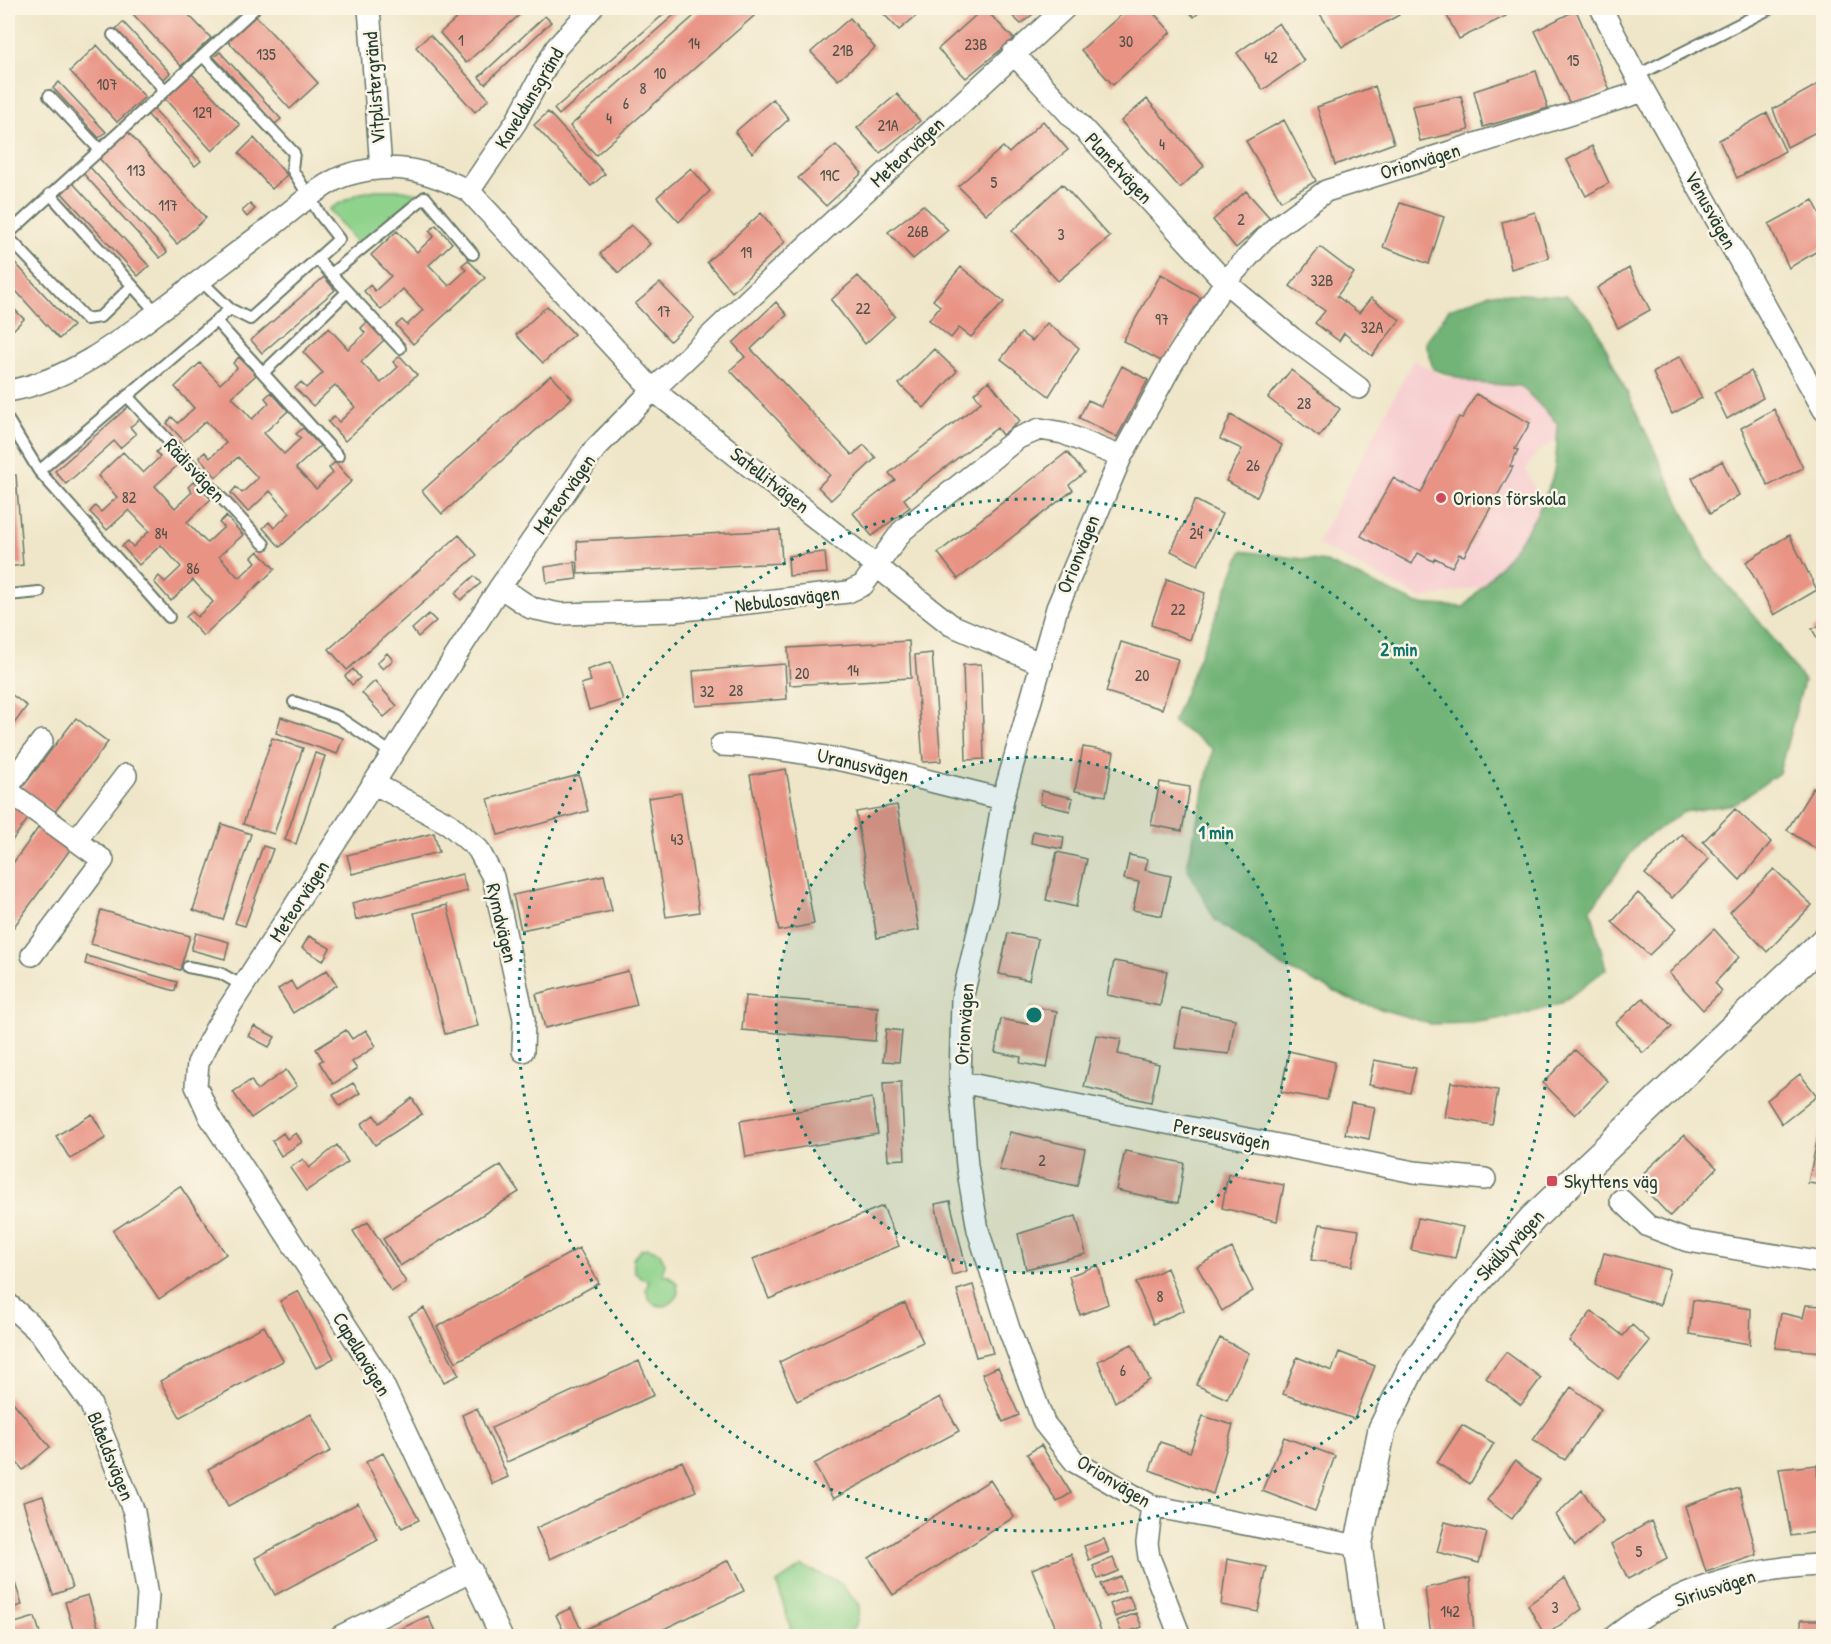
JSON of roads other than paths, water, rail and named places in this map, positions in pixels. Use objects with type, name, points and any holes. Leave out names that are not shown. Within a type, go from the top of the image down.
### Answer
[{"type":"street","name":"Vitplistergränd","points":[[369,8],[381,168]]},
{"type":"street","name":"Kaveldunsgränd","points":[[469,191],[516,122],[556,48],[592,8]]},
{"type":"street","name":"Meteorvägen","points":[[196,1086],[198,1063],[243,986],[500,587],[595,449],[653,390],[1013,53],[1065,8]]},
{"type":"street","name":"Venusvägen","points":[[1601,8],[1640,84],[1824,410]]},
{"type":"street","name":"Planetvägen","points":[[1013,53],[1225,282]]},
{"type":"street","name":"Orionvägen","points":[[1358,1546],[1152,1506],[1075,1462],[1044,1423],[1009,1329],[978,1230],[967,1166],[960,1082],[962,999],[986,899],[1004,799],[1057,608],[1121,457],[1172,364],[1225,282],[1274,229],[1326,191],[1640,84]]},
{"type":"street","points":[[8,391],[65,374],[112,347],[309,197],[345,175],[381,168],[413,168],[434,174],[469,191]]},
{"type":"street","name":"Satellitvägen","points":[[469,191],[653,390],[951,625],[1042,664]]},
{"type":"street","points":[[1225,282],[1292,338],[1359,388]]},
{"type":"street","name":"Nebulosavägen","points":[[500,587],[531,608],[560,614],[674,611],[848,592],[863,585],[902,531],[1018,438],[1040,429],[1063,433],[1121,457]]},
{"type":"street","points":[[32,955],[103,860],[8,789],[42,741]]},
{"type":"street","name":"Uranusvägen","points":[[721,745],[770,747],[818,754],[1004,799]]},
{"type":"street","points":[[76,840],[126,775]]},
{"type":"street","name":"Rymdvägen","points":[[373,783],[449,824],[478,849],[493,877],[524,1018],[523,1051]]},
{"type":"street","name":"Skälbyvägen","points":[[1371,1636],[1358,1546],[1383,1429],[1411,1369],[1449,1313],[1533,1218],[1824,941]]},
{"type":"street","name":"Perseusvägen","points":[[960,1082],[1414,1172],[1485,1179]]},
{"type":"street","name":"Capellavägen","points":[[196,1086],[216,1127],[380,1378],[501,1636]]},
{"type":"street","points":[[1621,1200],[1648,1226],[1688,1241],[1824,1263]]},
{"type":"street","name":"Blåeldsvägen","points":[[9,1309],[41,1334],[90,1403],[135,1512],[148,1595],[145,1636]]},
{"type":"street","points":[[1152,1506],[1147,1543],[1149,1557],[1180,1636]]},
{"type":"street","name":"Siriusvägen","points":[[1616,1636],[1631,1624],[1678,1597],[1792,1566],[1824,1565]]},
{"type":"street","points":[[341,1636],[472,1571]]},
{"type":"lane","points":[[1640,84],[1771,8]]},
{"type":"lane","points":[[132,286],[100,317],[86,319],[8,236],[50,194],[254,9]]},
{"type":"lane","points":[[113,35],[165,90]]},
{"type":"lane","points":[[200,280],[230,309],[250,319],[339,239],[321,216],[292,169],[294,153],[203,56]]},
{"type":"lane","points":[[49,96],[99,149]]},
{"type":"lane","points":[[50,194],[157,313]]},
{"type":"lane","points":[[331,274],[425,197],[473,254]]},
{"type":"lane","points":[[316,259],[400,348]]},
{"type":"lane","points":[[263,373],[347,292]]},
{"type":"lane","points":[[39,471],[230,309]]},
{"type":"lane","points":[[216,321],[338,456]]},
{"type":"lane","name":"Rädisvägen","points":[[127,396],[264,544]]},
{"type":"lane","points":[[8,420],[39,471],[169,617]]},
{"type":"lane","points":[[8,595],[39,592]]},
{"type":"lane","points":[[294,702],[338,717],[393,754]]},
{"type":"lane","points":[[188,967],[220,973],[243,986]]},
{"type":"place","name":"Orions förskola","points":[[1441,498]]},
{"type":"place","name":"Skyttens väg","points":[[1552,1181]]}]
